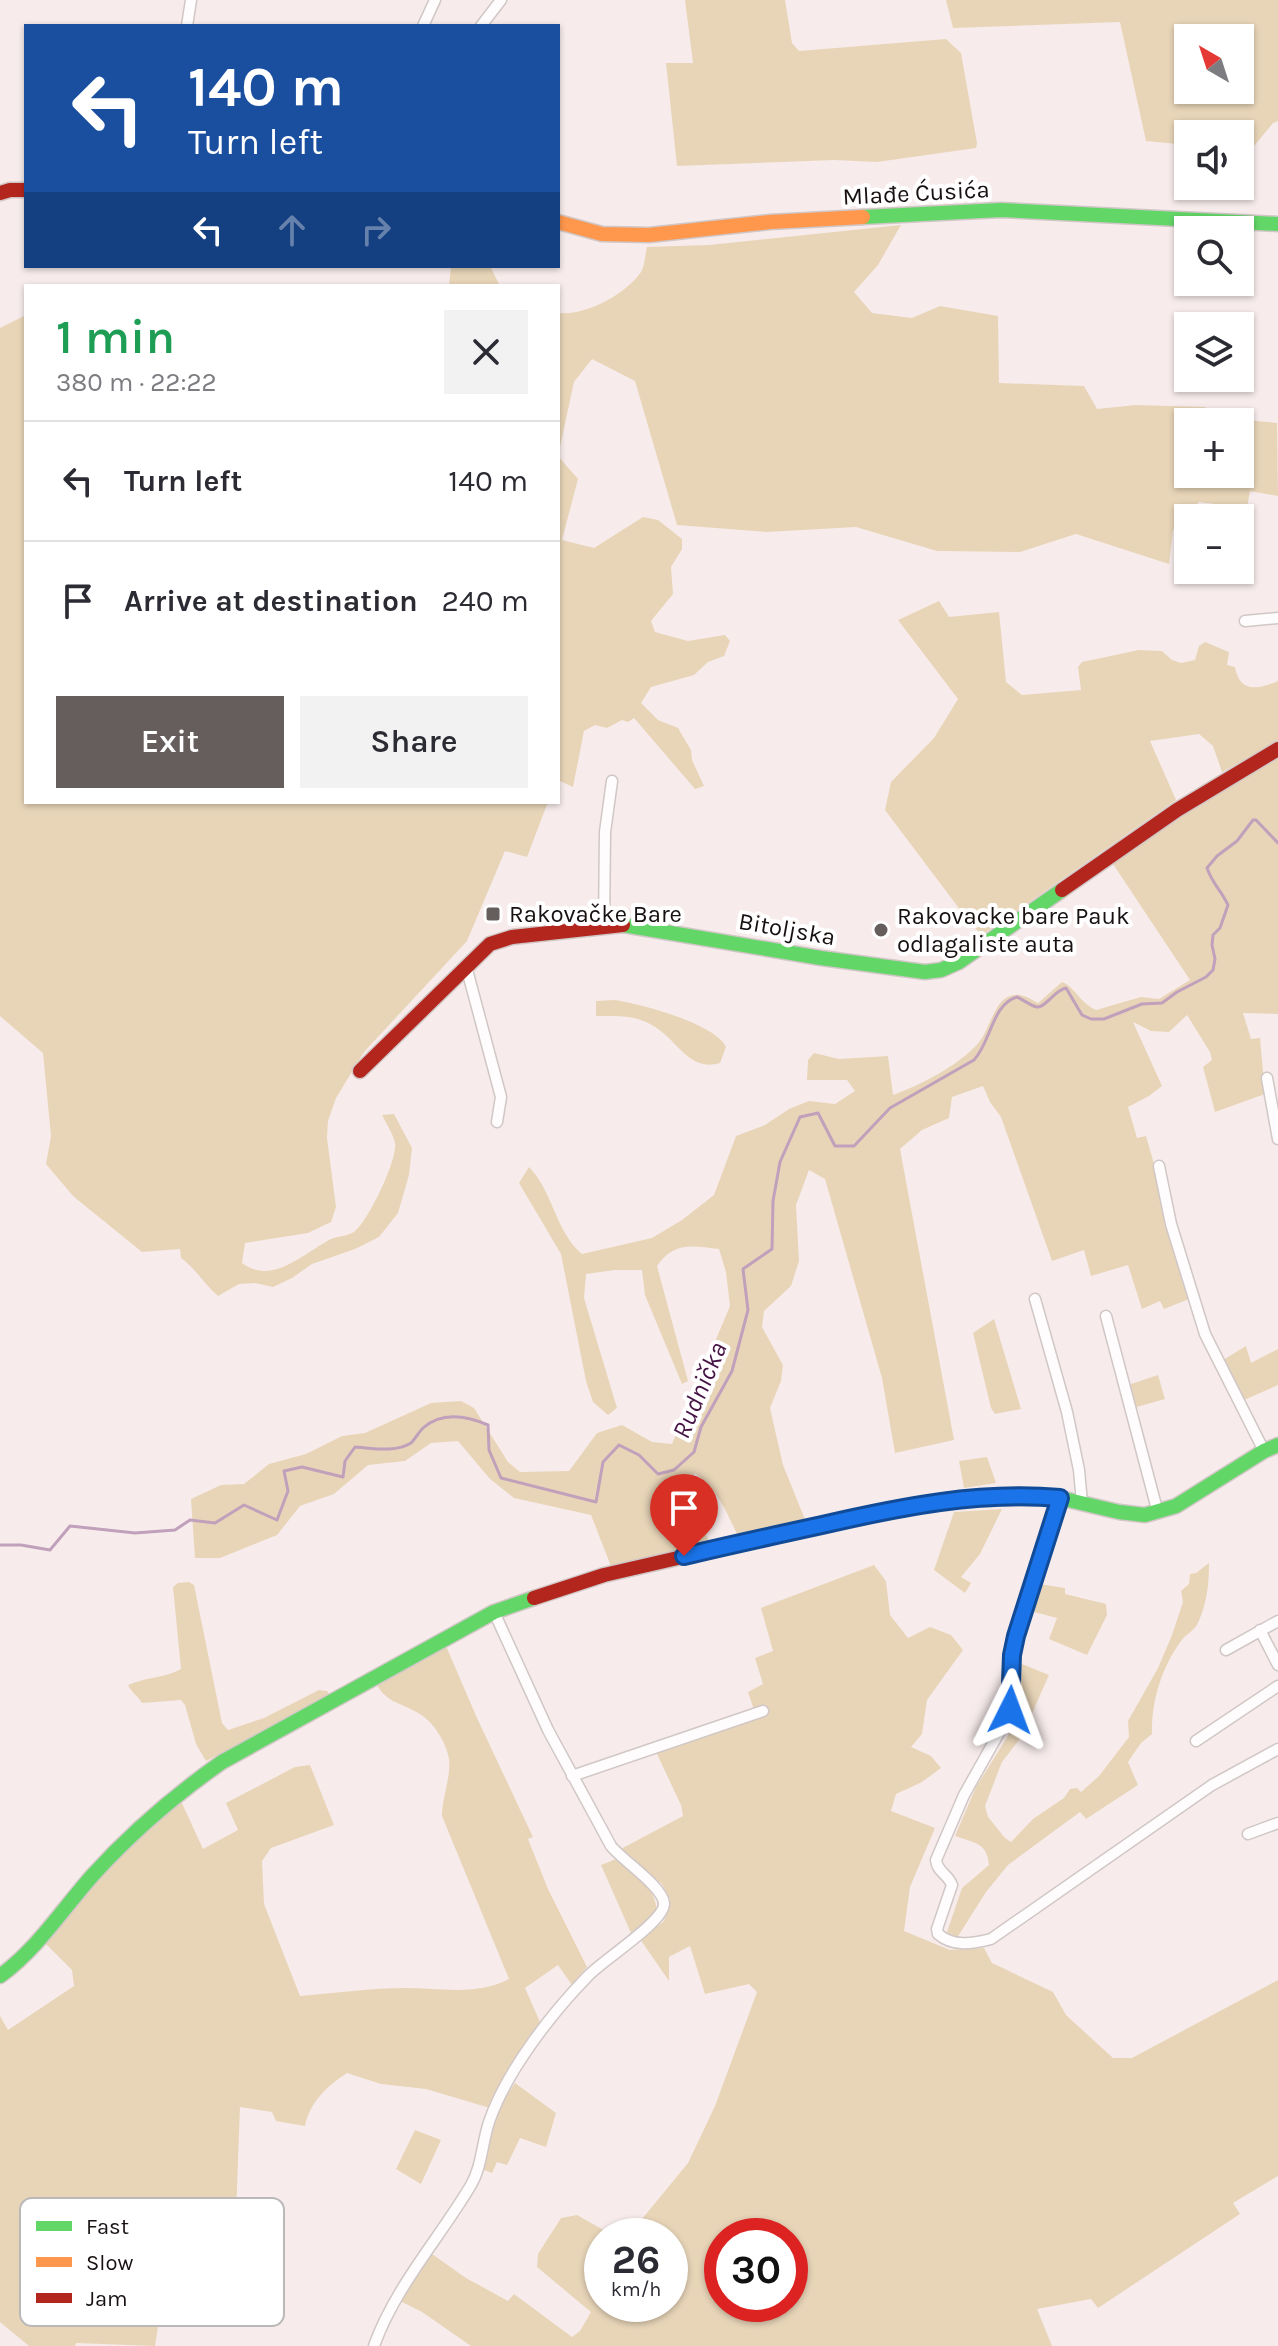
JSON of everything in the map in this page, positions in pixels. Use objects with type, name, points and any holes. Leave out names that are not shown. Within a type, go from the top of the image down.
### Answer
[{"type":"street","points":[[187,24],[191,0]]},
{"type":"street","points":[[424,24],[435,0]]},
{"type":"street","points":[[483,24],[501,0]]},
{"type":"street","points":[[0,193],[24,190]]},
{"type":"street","name":"Mlađe Ćusića","points":[[560,223],[602,234],[649,235],[770,222],[1001,210],[1278,224]]},
{"type":"street","points":[[1245,621],[1278,618]]},
{"type":"street","name":"Bitoljska","points":[[466,966],[490,944],[512,937],[631,925],[821,958],[925,972],[941,970],[959,962],[1177,810],[1278,749]]},
{"type":"street","points":[[604,926],[605,832],[612,781]]},
{"type":"street","points":[[360,1071],[466,966],[501,1097],[497,1122]]},
{"type":"street","points":[[1267,1078],[1278,1139]]},
{"type":"street","points":[[0,1976],[35,1945],[139,1825],[193,1782],[222,1762],[494,1612],[604,1575],[851,1518],[958,1499],[1060,1498],[1139,1516],[1158,1513],[1200,1492],[1271,1448],[1205,1334],[1171,1224],[1159,1166]]},
{"type":"street","points":[[1035,1299],[1067,1412],[1079,1470],[1082,1503]]},
{"type":"street","points":[[1106,1316],[1158,1513]]},
{"type":"street","points":[[1060,1498],[1016,1636],[1012,1655],[1010,1710],[964,1795],[936,1860],[939,1871],[952,1885],[938,1934],[953,1943],[977,1943],[991,1939],[1212,1785],[1278,1749]]},
{"type":"street","points":[[374,2346],[398,2297],[477,2173],[489,2122],[507,2082],[553,2015],[587,1976],[654,1923],[664,1906],[657,1888],[618,1856],[611,1846],[548,1730],[494,1612]]},
{"type":"street","points":[[1226,1650],[1278,1621]]},
{"type":"street","points":[[1260,1630],[1278,1665]]},
{"type":"street","points":[[1196,1741],[1278,1686]]},
{"type":"street","points":[[572,1776],[763,1711]]},
{"type":"street","points":[[1248,1834],[1278,1823]]},
{"type":"shaded area","points":[[685,0],[785,0],[792,43],[799,51],[946,39],[961,53],[976,148],[877,162],[834,160],[677,166],[666,63],[693,63]]},
{"type":"shaded area","points":[[946,0],[1278,0],[1278,121],[1254,146],[1254,120],[1174,120],[1174,144],[1146,141],[1120,22],[953,28]]},
{"type":"shaded area","points":[[901,225],[878,265],[854,292],[872,313],[912,318],[940,306],[998,316],[999,383],[1084,386],[1097,409],[1136,405],[1207,408],[1174,408],[1174,488],[1254,488],[1254,421],[1277,423],[1278,496],[1250,491],[1248,504],[1174,504],[1169,564],[1076,534],[1020,552],[937,551],[856,527],[766,532],[677,525],[635,381],[592,359],[574,382],[560,447],[560,313],[580,311],[615,296],[634,280],[644,263],[647,247],[709,245]]},
{"type":"shaded area","points":[[451,268],[491,268],[499,284],[449,284]]},
{"type":"shaded area","points":[[24,316],[24,804],[547,804],[527,857],[505,851],[467,941],[364,1052],[336,1098],[328,1121],[327,1138],[336,1207],[331,1222],[308,1233],[245,1243],[242,1263],[253,1269],[276,1269],[331,1239],[354,1232],[360,1226],[381,1190],[395,1151],[394,1140],[382,1115],[394,1114],[412,1148],[409,1175],[398,1213],[379,1237],[312,1264],[273,1287],[255,1283],[239,1284],[218,1296],[181,1258],[180,1249],[142,1252],[73,1196],[46,1164],[51,1136],[43,1053],[0,1016],[0,328]]},
{"type":"shaded area","points":[[560,458],[578,479],[562,540],[594,548],[643,517],[658,520],[682,539],[682,549],[671,567],[673,594],[651,621],[655,632],[688,641],[725,635],[730,641],[724,656],[708,662],[694,675],[651,687],[641,703],[658,720],[678,728],[691,750],[692,760],[704,786],[695,789],[634,718],[607,728],[595,725],[584,731],[573,787],[560,781]]},
{"type":"shaded area","points":[[939,601],[949,617],[999,612],[1006,682],[1022,695],[1081,690],[1078,667],[1082,662],[1139,650],[1162,651],[1181,663],[1195,660],[1199,646],[1205,642],[1229,652],[1227,665],[1235,667],[1241,682],[1246,685],[1257,687],[1278,681],[1278,741],[1222,772],[1213,746],[1199,734],[1150,741],[1176,800],[982,935],[885,810],[891,782],[934,738],[958,699],[898,620]]},
{"type":"shaded area","points":[[1278,757],[1278,1014],[1243,1013],[1251,1039],[1260,1038],[1265,1094],[1215,1112],[1203,1067],[1212,1060],[1210,1052],[1187,1015],[1169,1032],[1151,1031],[1133,1022],[1162,1086],[1128,1107],[1137,1138],[1146,1136],[1189,1299],[1164,1309],[1160,1301],[1142,1309],[1128,1265],[1091,1276],[1084,1250],[1052,1261],[1001,1117],[983,1086],[952,1097],[949,1118],[922,1130],[900,1149],[954,1440],[895,1453],[882,1378],[825,1179],[809,1170],[796,1205],[799,1261],[791,1286],[764,1311],[762,1327],[783,1365],[781,1381],[770,1408],[783,1465],[806,1522],[738,1536],[716,1494],[695,1473],[685,1491],[710,1543],[612,1569],[591,1515],[514,1498],[490,1479],[458,1441],[431,1443],[405,1461],[368,1465],[334,1494],[300,1506],[277,1535],[220,1558],[195,1558],[191,1499],[221,1485],[244,1484],[269,1464],[306,1454],[342,1436],[365,1433],[431,1403],[461,1401],[474,1408],[508,1462],[520,1472],[569,1471],[597,1433],[622,1425],[652,1442],[672,1444],[730,1306],[726,1272],[719,1249],[692,1246],[677,1249],[657,1266],[688,1381],[682,1384],[645,1295],[642,1270],[586,1274],[584,1298],[617,1408],[608,1415],[593,1402],[586,1381],[561,1254],[519,1183],[529,1167],[544,1187],[566,1234],[582,1254],[652,1238],[714,1195],[736,1136],[765,1125],[789,1109],[809,1101],[835,1104],[855,1091],[847,1080],[807,1080],[808,1060],[814,1053],[839,1059],[888,1056],[893,1095],[929,1079],[965,1056],[982,1038],[1000,1003],[1012,995],[1025,996],[1038,1003],[1062,982],[1096,1010],[1141,997],[1159,999],[1190,980],[1113,864],[1168,823]]},
{"type":"shaded area","points":[[614,1000],[658,1010],[708,1030],[726,1047],[720,1063],[698,1063],[646,1022],[628,1017],[596,1016],[596,1001]]},
{"type":"shaded area","points":[[994,1319],[1021,1409],[995,1414],[973,1333]]},
{"type":"shaded area","points":[[1246,1346],[1251,1363],[1278,1349],[1278,1385],[1244,1400],[1223,1360]]},
{"type":"shaded area","points":[[1158,1375],[1165,1399],[1133,1408],[1128,1385]]},
{"type":"shaded area","points":[[987,1457],[996,1483],[964,1488],[959,1461]]},
{"type":"shaded area","points":[[1002,1509],[980,1554],[961,1577],[971,1583],[965,1593],[934,1570],[954,1512]]},
{"type":"shaded area","points":[[1209,1563],[1207,1594],[1201,1616],[1174,1651],[1163,1673],[1153,1709],[1152,1734],[1141,1743],[1128,1762],[1138,1785],[1086,1819],[1080,1812],[1008,1865],[986,1892],[957,1938],[947,1932],[962,1888],[989,1865],[982,1848],[955,1836],[976,1787],[1016,1719],[1017,1662],[1049,1675],[1022,1736],[1002,1762],[985,1806],[988,1817],[1011,1842],[1033,1819],[1064,1798],[1070,1789],[1077,1788],[1081,1792],[1099,1776],[1129,1737],[1128,1721],[1158,1668],[1172,1635],[1183,1602],[1181,1591],[1189,1584],[1190,1574]]},
{"type":"shaded area","points":[[874,1565],[886,1581],[890,1615],[908,1638],[930,1627],[951,1635],[963,1650],[927,1700],[922,1734],[911,1747],[931,1756],[941,1768],[922,1782],[896,1794],[891,1811],[935,1828],[910,1887],[904,1931],[950,1950],[984,1948],[992,1963],[1053,1992],[1066,2015],[1113,2058],[1132,2058],[1278,1980],[1278,2176],[1233,2203],[1240,2214],[1098,2308],[1091,2299],[1037,2309],[1052,2346],[471,2346],[422,2312],[400,2301],[432,2254],[466,2278],[508,2301],[514,2294],[572,2337],[585,2322],[688,2322],[688,2218],[643,2218],[688,2163],[715,2106],[757,1992],[749,1984],[705,1994],[690,1946],[669,1957],[669,1981],[640,1939],[663,1922],[670,1900],[662,1884],[619,1850],[683,1816],[681,1805],[656,1752],[768,1712],[766,1706],[754,1710],[748,1692],[763,1684],[755,1658],[773,1651],[761,1608]]},
{"type":"shaded area","points":[[189,1582],[194,1585],[222,1723],[228,1730],[264,1718],[319,1690],[327,1691],[331,1696],[206,1761],[196,1744],[181,1700],[142,1703],[128,1685],[181,1669],[173,1587]]},
{"type":"shaded area","points":[[1039,1584],[1065,1588],[1065,1594],[1106,1604],[1107,1615],[1087,1655],[1049,1639],[1057,1618],[1030,1611]]},
{"type":"shaded area","points":[[446,1646],[533,1837],[528,1839],[548,1889],[587,1967],[572,1985],[558,1965],[525,1988],[540,2022],[490,2108],[426,2089],[381,2084],[347,2073],[320,2095],[305,2126],[276,2121],[272,2112],[240,2107],[237,2198],[20,2198],[20,2326],[158,2326],[155,2346],[76,2343],[75,2346],[29,2346],[0,2322],[0,2016],[8,2030],[74,1986],[72,1970],[45,1943],[94,1882],[181,1801],[203,1849],[238,1830],[226,1803],[295,1767],[310,1765],[334,1825],[271,1848],[262,1861],[264,1904],[300,1996],[393,1988],[484,1988],[509,1979],[442,1816],[449,1766],[445,1746],[429,1722],[381,1691],[377,1685]]},
{"type":"shaded area","points":[[616,1859],[648,1887],[657,1911],[631,1933],[601,1865]]},
{"type":"shaded area","points":[[515,2083],[556,2113],[546,2147],[520,2138],[507,2165],[497,2162],[492,2173],[484,2170],[491,2136],[498,2114]]},
{"type":"shaded area","points":[[415,2130],[441,2140],[421,2184],[396,2169]]},
{"type":"shaded area","points":[[577,2215],[584,2219],[584,2306],[537,2267],[538,2254],[561,2218]]},
{"type":"waterway","name":"Rudnička","points":[[0,1545],[50,1550],[70,1526],[135,1533],[175,1530],[190,1520],[215,1523],[244,1505],[277,1520],[288,1491],[284,1471],[302,1467],[343,1477],[345,1461],[355,1447],[383,1449],[405,1446],[430,1423],[446,1417],[472,1419],[488,1425],[489,1450],[501,1478],[596,1502],[603,1462],[619,1445],[639,1455],[658,1474],[674,1470],[694,1452],[701,1427],[732,1371],[748,1310],[743,1269],[772,1249],[773,1201],[780,1162],[800,1117],[818,1113],[835,1146],[854,1146],[890,1108],[974,1060],[1002,1007],[1017,997],[1040,1007],[1066,988],[1082,1015],[1091,1019],[1104,1019],[1142,1004],[1162,1003],[1213,970],[1213,935],[1220,928],[1228,905],[1207,868],[1237,841],[1253,820],[1278,843]]},
{"type":"traffic: fast","points":[[863,217],[1001,210],[1278,224]]},
{"type":"traffic: fast","points":[[623,925],[925,972],[941,970],[959,962],[1062,890]]},
{"type":"traffic: fast","points":[[1019,1498],[1060,1498],[1145,1515],[1176,1506],[1278,1445]]},
{"type":"traffic: fast","points":[[0,1976],[37,1941],[122,1845],[170,1801],[222,1762],[494,1612],[534,1598]]},
{"type":"traffic: slow","points":[[560,223],[602,234],[649,235],[770,222],[863,217]]},
{"type":"traffic: jam","points":[[0,193],[24,190]]},
{"type":"traffic: jam","points":[[1062,890],[1177,810],[1278,749]]},
{"type":"traffic: jam","points":[[360,1071],[490,944],[512,937],[623,925]]},
{"type":"traffic: jam","points":[[534,1598],[604,1575],[851,1518],[947,1500],[1019,1498]]},
{"type":"place","name":"Rakovačke Bare","points":[[493,914]]},
{"type":"place","name":"Rakovacke bare Pauk odlagaliste auta","points":[[881,930]]},
{"type":"route","points":[[684,1556],[947,1500],[1060,1498],[1016,1636],[1012,1655],[1010,1710]]}]
